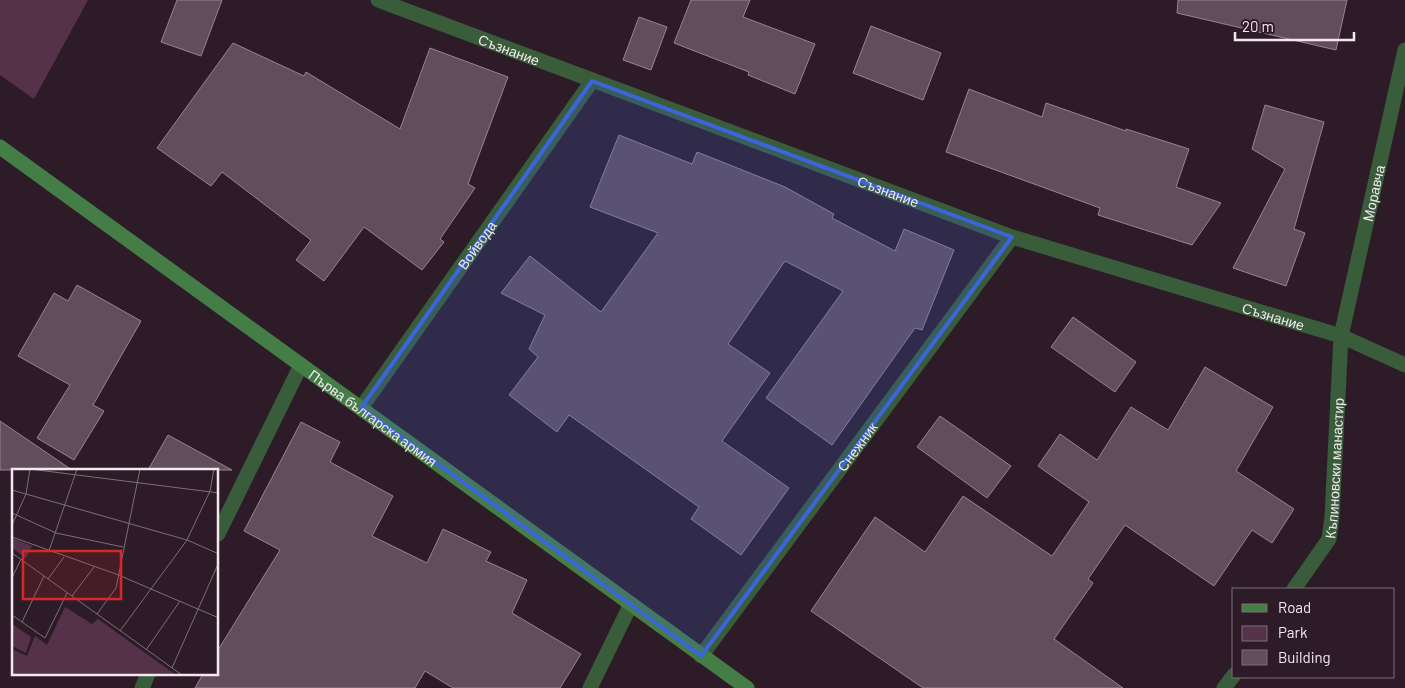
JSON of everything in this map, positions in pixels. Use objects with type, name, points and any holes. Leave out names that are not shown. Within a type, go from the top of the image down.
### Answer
[{"type":"street","name":"Съзнание","points":[[378,0],[1012,237],[1341,336],[1405,365]]},
{"type":"street","name":"Моравча","points":[[1341,336],[1405,50]]},
{"type":"street","name":"Войвода","points":[[361,408],[592,81]]},
{"type":"street","name":"Първа българска армия","points":[[0,147],[747,688]]},
{"type":"street","name":"Снежник","points":[[702,656],[1012,237]]},
{"type":"street","name":"Къпиновски манастир","points":[[1295,588],[1329,539],[1332,518],[1341,336]]},
{"type":"street","points":[[219,532],[300,365]]},
{"type":"street","points":[[590,688],[631,604]]},
{"type":"street","points":[[142,688],[147,676]]},
{"type":"street","points":[[1224,688],[1232,678]]},
{"type":"highlighted area","points":[[592,81],[1012,237],[701,656],[361,408]]},
{"type":"green space","points":[[0,0],[88,0],[34,99],[0,75]]},
{"type":"building","points":[[177,0],[222,0],[201,56],[161,42]]},
{"type":"building","points":[[691,0],[750,0],[743,17],[815,44],[795,94],[748,75],[749,72],[674,43]]},
{"type":"building","points":[[1178,0],[1347,0],[1336,50],[1177,13]]},
{"type":"building","points":[[639,17],[667,27],[651,70],[623,60]]},
{"type":"building","points":[[871,26],[941,53],[923,100],[853,73]]},
{"type":"building","points":[[233,43],[304,76],[306,72],[400,129],[430,48],[508,77],[468,184],[475,188],[440,239],[444,242],[422,270],[364,227],[324,281],[296,260],[311,240],[222,172],[211,186],[157,148]]},
{"type":"building","points":[[969,89],[1042,117],[1046,103],[1126,131],[1126,129],[1189,149],[1176,187],[1221,203],[1192,245],[1098,215],[1100,208],[946,152]]},
{"type":"building","points":[[1265,105],[1324,122],[1294,229],[1305,233],[1286,286],[1233,268],[1285,169],[1252,149]]},
{"type":"building","points":[[619,135],[692,164],[697,152],[785,187],[834,214],[832,218],[895,251],[904,229],[954,250],[922,330],[915,328],[832,445],[766,398],[843,291],[785,261],[728,344],[770,373],[722,441],[789,488],[741,555],[691,519],[699,507],[569,415],[557,432],[509,395],[538,357],[529,349],[545,315],[501,293],[530,256],[601,312],[658,233],[590,207]]},
{"type":"building","points":[[77,285],[141,321],[93,405],[104,411],[74,460],[37,438],[70,385],[18,356],[54,293],[68,301]]},
{"type":"building","points":[[1073,317],[1136,362],[1115,392],[1051,347]]},
{"type":"building","points":[[1205,367],[1273,407],[1236,471],[1294,509],[1272,543],[1252,530],[1214,586],[1125,525],[1088,579],[1093,583],[1054,639],[1123,688],[923,688],[811,611],[875,517],[925,552],[963,496],[1052,556],[1089,502],[1038,466],[1060,434],[1097,460],[1131,407],[1168,430]]},
{"type":"building","points":[[940,416],[1011,466],[987,498],[917,447]]},
{"type":"building","points":[[0,421],[71,469],[12,469],[0,470]]},
{"type":"building","points":[[301,422],[340,442],[330,462],[393,496],[372,536],[427,563],[443,529],[491,552],[486,561],[527,580],[512,613],[581,654],[560,688],[453,688],[425,671],[415,688],[195,688],[202,676],[219,676],[219,648],[280,550],[244,531]]},
{"type":"building","points":[[168,435],[232,470],[219,469],[149,469]]}]
